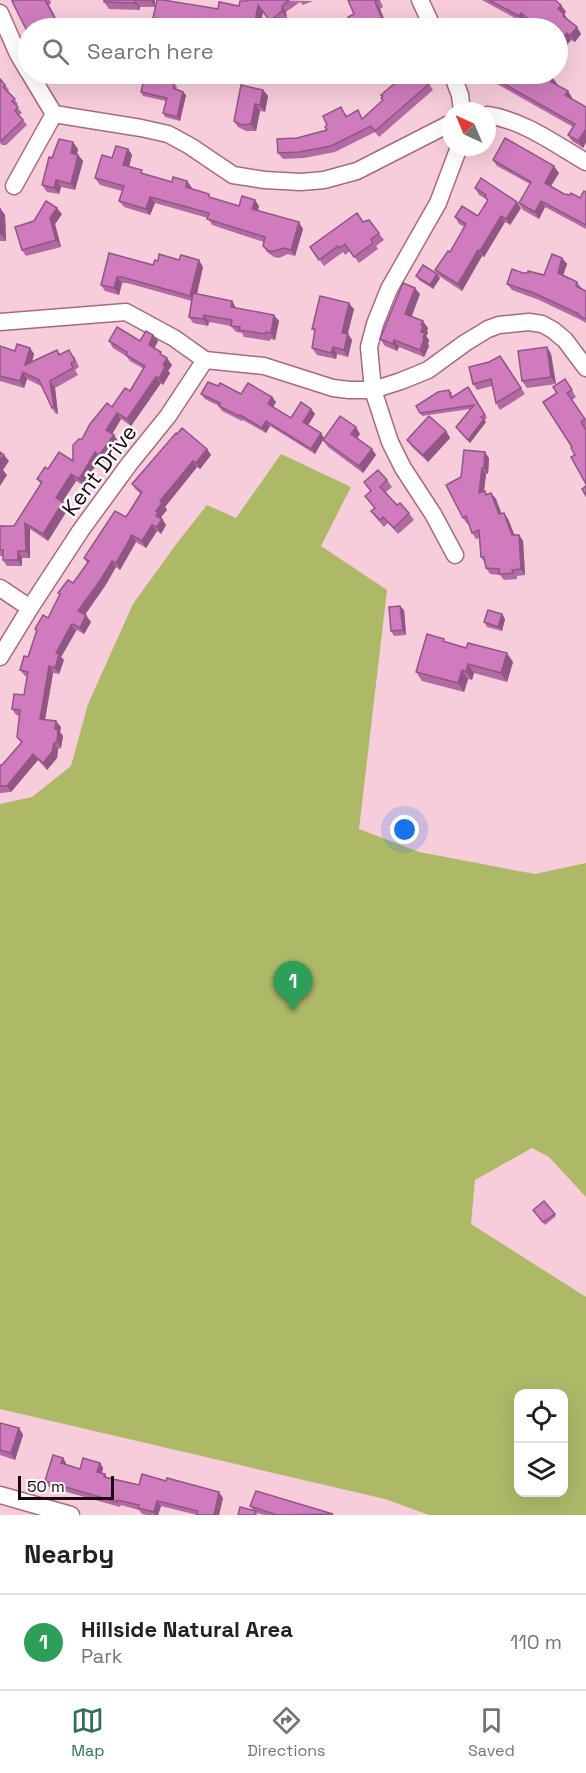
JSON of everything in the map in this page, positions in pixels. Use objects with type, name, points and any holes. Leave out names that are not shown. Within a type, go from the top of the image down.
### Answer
[{"type":"street","points":[[420,0],[428,18]]},
{"type":"street","points":[[0,13],[18,54]]},
{"type":"street","points":[[36,84],[54,114]]},
{"type":"street","points":[[456,84],[461,102]]},
{"type":"street","points":[[54,114],[168,134],[233,175],[301,182],[324,180],[357,171],[442,128]]},
{"type":"street","points":[[14,186],[54,114]]},
{"type":"street","points":[[496,117],[513,121],[586,162]]},
{"type":"street","points":[[455,555],[390,442],[372,390],[369,347],[375,324],[389,289],[438,203],[456,156]]},
{"type":"street","points":[[0,322],[126,312],[174,338],[205,360],[264,366],[333,388],[372,390],[428,370],[488,329],[499,325],[529,322],[542,324],[554,330],[565,340],[586,368]]},
{"type":"street","name":"Kent Drive","points":[[0,657],[81,530],[168,416],[205,360]]},
{"type":"street","points":[[0,588],[30,608]]},
{"type":"street","points":[[0,1495],[71,1515]]},
{"type":"green space","points":[[281,454],[351,487],[321,546],[387,590],[359,829],[419,852],[535,874],[586,863],[586,1197],[549,1157],[532,1148],[475,1180],[471,1224],[586,1297],[586,1515],[429,1515],[385,1499],[0,1409],[0,804],[32,797],[71,766],[88,704],[133,604],[207,505],[236,518]]},
{"type":"building","points":[[45,0],[55,18],[20,18],[12,1]]},
{"type":"building","points":[[104,0],[135,0],[135,3],[104,2]]},
{"type":"building","points":[[157,0],[218,9],[219,2],[239,6],[240,1],[248,0],[289,0],[282,6],[282,11],[274,18],[268,18],[258,5],[256,18],[153,18]]},
{"type":"building","points":[[348,0],[378,0],[375,2],[382,18],[348,18],[354,14]]},
{"type":"building","points":[[489,0],[555,0],[561,5],[558,9],[566,18],[527,18],[521,13],[519,16]]},
{"type":"building","points":[[568,20],[577,27],[570,36],[568,34]]},
{"type":"building","points":[[0,79],[5,85],[3,87],[15,99],[12,101],[18,107],[15,111],[23,120],[2,140],[0,140]]},
{"type":"building","points":[[143,84],[174,84],[173,88],[183,92],[177,117],[163,113],[167,98],[141,92]]},
{"type":"building","points":[[394,84],[429,84],[375,131],[371,126],[331,146],[278,153],[277,139],[297,138],[327,130],[323,116],[341,107],[346,117],[358,110],[362,119],[383,100],[381,95]]},
{"type":"building","points":[[504,84],[555,84],[568,91],[565,95],[586,107],[586,129],[578,141],[568,135],[575,124]]},
{"type":"building","points":[[241,85],[263,90],[260,105],[255,104],[251,124],[242,125],[234,121]]},
{"type":"building","points":[[505,138],[554,166],[545,183],[564,194],[570,195],[571,193],[580,198],[584,191],[586,192],[586,225],[541,201],[535,212],[519,203],[531,182],[493,160]]},
{"type":"building","points":[[59,139],[73,142],[71,153],[78,155],[71,184],[56,180],[54,188],[42,185],[49,157],[52,158]]},
{"type":"building","points":[[116,146],[128,149],[123,165],[142,170],[141,173],[172,182],[173,177],[187,181],[186,187],[239,206],[242,196],[255,200],[252,209],[299,222],[291,250],[284,248],[269,251],[263,246],[265,237],[207,219],[209,213],[150,197],[146,209],[119,201],[124,186],[95,178],[102,155],[112,158]]},
{"type":"building","points":[[481,178],[517,202],[506,219],[501,216],[458,284],[435,270],[448,251],[450,252],[466,224],[455,217],[462,206],[478,216],[488,200],[486,195],[475,188]]},
{"type":"building","points":[[46,201],[57,208],[50,218],[56,240],[22,250],[15,227],[34,221]]},
{"type":"building","points":[[357,213],[363,222],[369,220],[379,233],[371,239],[373,243],[354,257],[345,244],[340,248],[338,246],[319,260],[310,247]]},
{"type":"building","points":[[109,253],[153,265],[155,260],[158,261],[159,254],[179,260],[181,255],[199,260],[190,296],[122,277],[117,277],[114,288],[101,285]]},
{"type":"building","points":[[552,254],[562,258],[558,273],[577,282],[576,286],[586,291],[586,319],[534,293],[507,284],[512,269],[523,273],[528,273],[528,271],[544,275]]},
{"type":"building","points":[[423,265],[437,274],[430,285],[416,276]]},
{"type":"building","points":[[403,283],[415,288],[405,314],[423,321],[421,332],[425,333],[420,350],[394,340],[393,344],[380,339]]},
{"type":"building","points":[[193,293],[232,301],[231,307],[274,315],[271,333],[239,330],[240,327],[231,326],[232,320],[204,315],[203,319],[189,317]]},
{"type":"building","points":[[320,296],[349,303],[342,333],[348,334],[344,350],[333,347],[331,353],[312,348],[315,329],[312,329]]},
{"type":"building","points":[[117,327],[140,341],[146,331],[153,335],[149,345],[167,358],[163,365],[165,367],[127,419],[117,413],[106,430],[114,435],[99,455],[95,452],[79,479],[71,474],[56,498],[63,502],[43,534],[25,523],[26,551],[18,551],[18,560],[3,560],[3,550],[0,550],[0,526],[14,526],[42,482],[37,479],[45,467],[48,469],[59,452],[73,461],[73,445],[82,439],[90,424],[107,403],[112,407],[125,388],[130,391],[145,366],[126,355],[127,352],[109,341]]},
{"type":"building","points":[[17,344],[30,348],[25,365],[57,350],[59,355],[69,350],[75,361],[71,363],[73,368],[50,381],[54,407],[52,408],[39,380],[23,372],[20,381],[0,376],[0,346],[15,351]]},
{"type":"building","points":[[547,347],[551,377],[522,381],[518,351]]},
{"type":"building","points":[[500,356],[521,388],[496,403],[491,379],[473,384],[469,367],[489,362]]},
{"type":"building","points":[[565,379],[572,390],[567,393],[585,419],[581,422],[586,430],[586,484],[571,457],[575,455],[572,447],[543,402],[557,393],[553,387]]},
{"type":"building","points":[[208,382],[218,386],[220,383],[241,394],[248,383],[272,397],[268,404],[291,418],[301,402],[311,409],[303,422],[321,433],[311,449],[266,421],[262,428],[201,394]]},
{"type":"building","points":[[468,387],[485,415],[481,417],[484,419],[468,440],[456,427],[474,405],[420,413],[416,406],[438,392],[449,390],[451,398]]},
{"type":"building","points":[[340,416],[356,427],[351,434],[372,449],[359,466],[323,440]]},
{"type":"building","points":[[429,416],[446,431],[423,455],[407,440]]},
{"type":"building","points":[[182,428],[207,449],[196,463],[193,461],[160,501],[162,503],[156,511],[158,513],[156,516],[162,519],[157,527],[152,525],[142,541],[132,535],[116,563],[112,561],[78,611],[86,615],[80,628],[71,625],[56,653],[59,654],[55,668],[49,666],[40,719],[56,721],[57,742],[54,743],[52,752],[43,763],[33,754],[7,786],[0,786],[0,765],[22,742],[17,737],[20,710],[12,709],[14,694],[24,695],[28,672],[20,670],[24,656],[28,657],[37,630],[35,629],[43,615],[48,618],[60,594],[58,593],[68,580],[73,583],[89,561],[84,558],[115,511],[126,517],[142,492],[132,484]]},
{"type":"building","points":[[464,450],[485,452],[479,493],[485,491],[486,495],[491,493],[499,514],[504,513],[512,535],[519,535],[521,569],[512,570],[513,573],[499,574],[499,569],[486,568],[484,557],[481,557],[479,530],[472,533],[466,516],[463,518],[446,485],[461,477]]},
{"type":"building","points":[[378,470],[387,480],[380,487],[397,505],[400,503],[409,513],[394,528],[383,517],[380,520],[371,511],[375,508],[365,496],[371,491],[364,482]]},
{"type":"building","points":[[400,606],[403,630],[391,631],[389,607]]},
{"type":"building","points":[[488,610],[502,614],[498,627],[484,622]]},
{"type":"building","points":[[427,634],[466,648],[468,643],[507,653],[501,673],[468,664],[466,672],[462,670],[458,683],[416,672]]},
{"type":"building","points":[[544,1201],[555,1214],[543,1222],[533,1210]]},
{"type":"building","points":[[0,1423],[19,1428],[11,1453],[0,1450]]},
{"type":"building","points":[[53,1455],[63,1458],[61,1463],[80,1469],[83,1458],[100,1463],[97,1472],[105,1474],[104,1477],[139,1485],[142,1474],[219,1492],[214,1515],[197,1515],[198,1511],[157,1501],[154,1512],[138,1508],[139,1505],[117,1500],[117,1502],[45,1481]]},
{"type":"building","points":[[256,1491],[333,1514],[277,1515],[250,1506]]},
{"type":"building","points":[[240,1507],[256,1511],[254,1515],[238,1515]]},
{"type":"place","name":"Hillside Natural Area","points":[[293,1011]]}]
